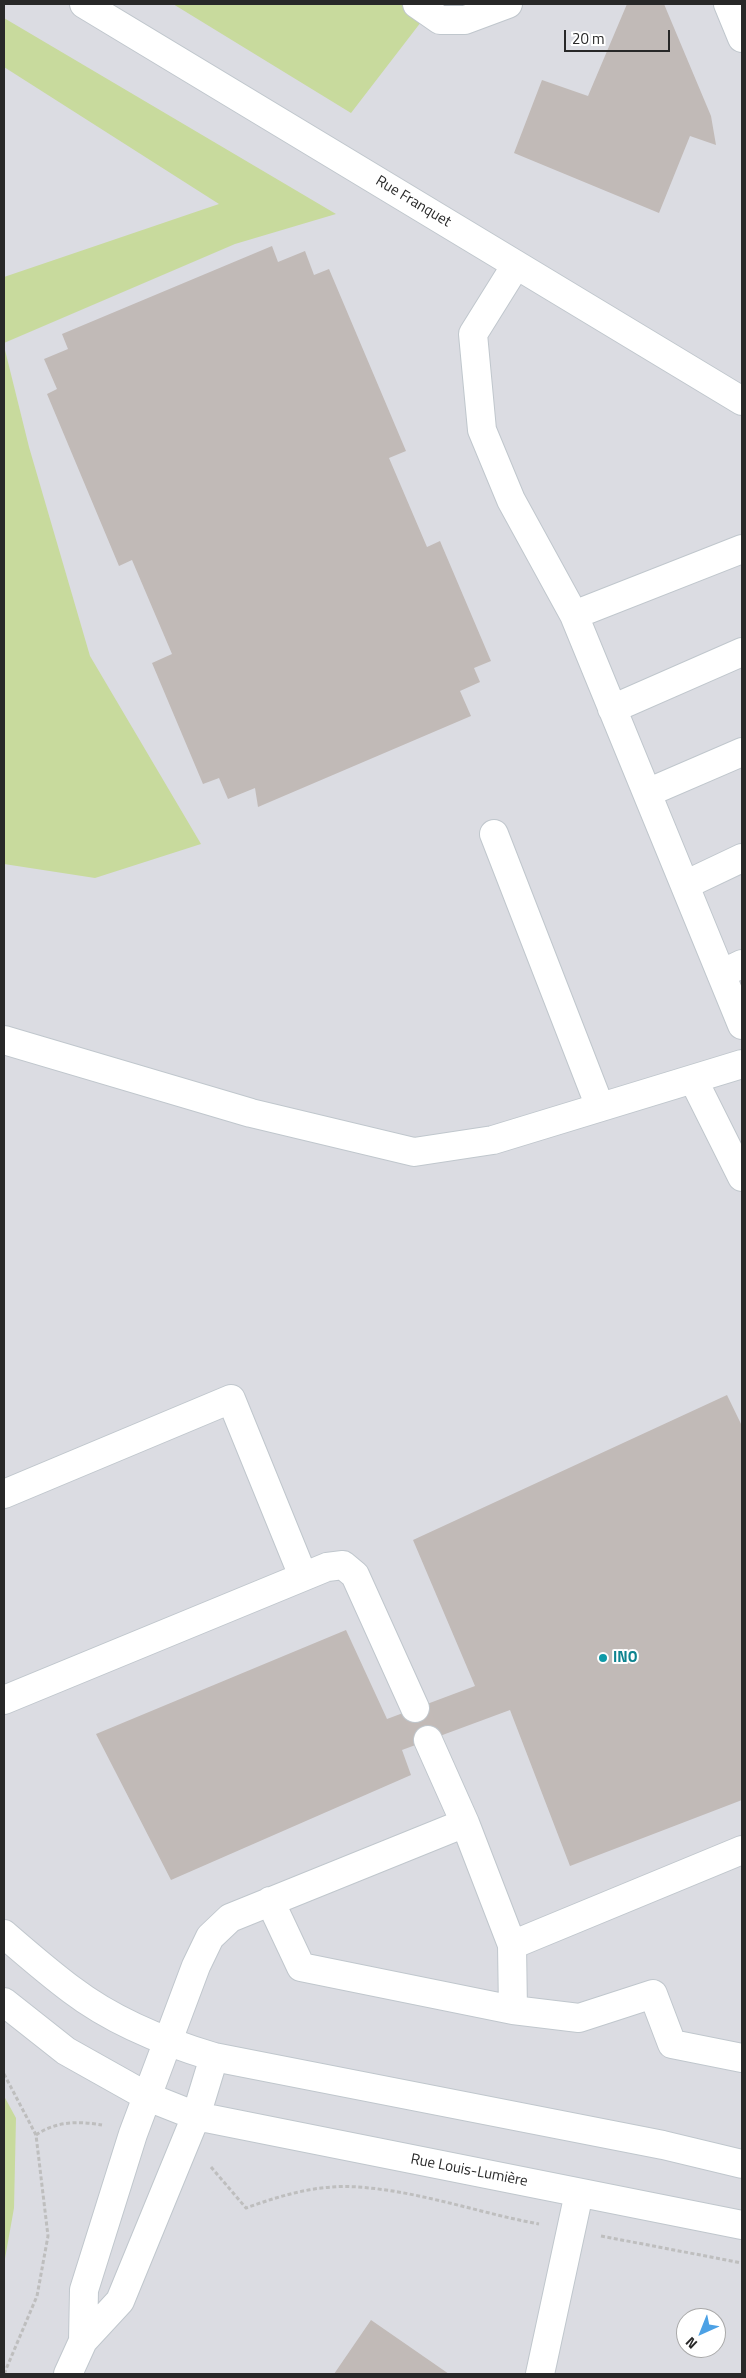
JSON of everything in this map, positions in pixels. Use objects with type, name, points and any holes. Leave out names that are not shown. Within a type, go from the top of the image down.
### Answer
[{"type":"street","name":"Rue Franquet","points":[[84,4],[742,401]]},
{"type":"street","points":[[417,4],[440,20],[465,20],[508,4]]},
{"type":"street","points":[[728,4],[742,38]]},
{"type":"street","points":[[516,264],[473,334],[482,430],[512,500],[574,615],[685,885],[732,969],[742,1025]]},
{"type":"street","points":[[574,615],[742,549]]},
{"type":"street","points":[[612,709],[742,652]]},
{"type":"street","points":[[647,793],[742,752]]},
{"type":"street","points":[[494,834],[600,1107]]},
{"type":"street","points":[[685,885],[742,858]]},
{"type":"street","points":[[4,1040],[251,1113],[414,1152],[493,1140],[742,1064]]},
{"type":"street","points":[[693,1079],[742,1177]]},
{"type":"street","points":[[4,1494],[230,1399],[303,1576]]},
{"type":"street","points":[[4,1700],[303,1576],[326,1567],[343,1565],[356,1575],[415,1708]]},
{"type":"street","points":[[428,1740],[465,1823],[512,1945],[513,2010]]},
{"type":"street","points":[[83,2341],[84,2290],[133,2134],[169,2043],[196,1966],[210,1937],[230,1918],[465,1823]]},
{"type":"street","points":[[512,1945],[742,1850]]},
{"type":"street","points":[[270,1901],[301,1967],[513,2010],[579,2018],[653,1994],[672,2044],[742,2058]]},
{"type":"street","points":[[4,1934],[73,1991],[124,2023],[169,2043],[214,2057],[663,2145],[742,2164]]},
{"type":"street","name":"Rue Louis-Lumière","points":[[4,2002],[66,2051],[148,2097],[196,2116],[742,2225]]},
{"type":"street","points":[[68,2374],[83,2341],[120,2301],[196,2116],[214,2057]]},
{"type":"street","points":[[540,2374],[579,2193]]},
{"type":"path","points":[[4,2074],[36,2135],[48,2236],[37,2296],[4,2374]]},
{"type":"path","points":[[246,2208],[286,2194],[327,2188],[358,2187],[403,2193],[572,2230],[742,2263]]},
{"type":"shaded area","points":[[4,4],[742,4],[742,2374],[4,2374]]},
{"type":"green space","points":[[173,4],[413,4],[421,22],[351,113]]},
{"type":"green space","points":[[4,18],[336,214],[235,244],[4,343],[4,277],[219,204],[4,67]]},
{"type":"green space","points":[[4,346],[29,447],[90,656],[201,844],[95,878],[4,864]]},
{"type":"green space","points":[[4,2096],[16,2118],[14,2208],[4,2264]]},
{"type":"building","points":[[627,4],[664,4],[711,116],[716,145],[690,136],[659,213],[514,153],[542,80],[588,96]]},
{"type":"building","points":[[272,246],[278,262],[305,251],[314,275],[329,269],[406,451],[389,458],[427,547],[440,541],[491,661],[474,668],[480,682],[460,691],[471,716],[258,807],[255,788],[228,799],[219,778],[203,784],[152,663],[172,654],[132,560],[119,566],[47,394],[57,389],[44,359],[68,349],[62,334]]},
{"type":"building","name":"INO","points":[[727,1395],[742,1426],[742,1800],[570,1866],[510,1710],[402,1750],[411,1775],[171,1880],[96,1734],[346,1630],[387,1719],[475,1686],[413,1540]]},
{"type":"building","points":[[371,2320],[449,2374],[334,2374]]},
{"type":"tunnel","points":[[415,1708],[428,1740]]},
{"type":"place","name":"INO","points":[[603,1658]]}]
